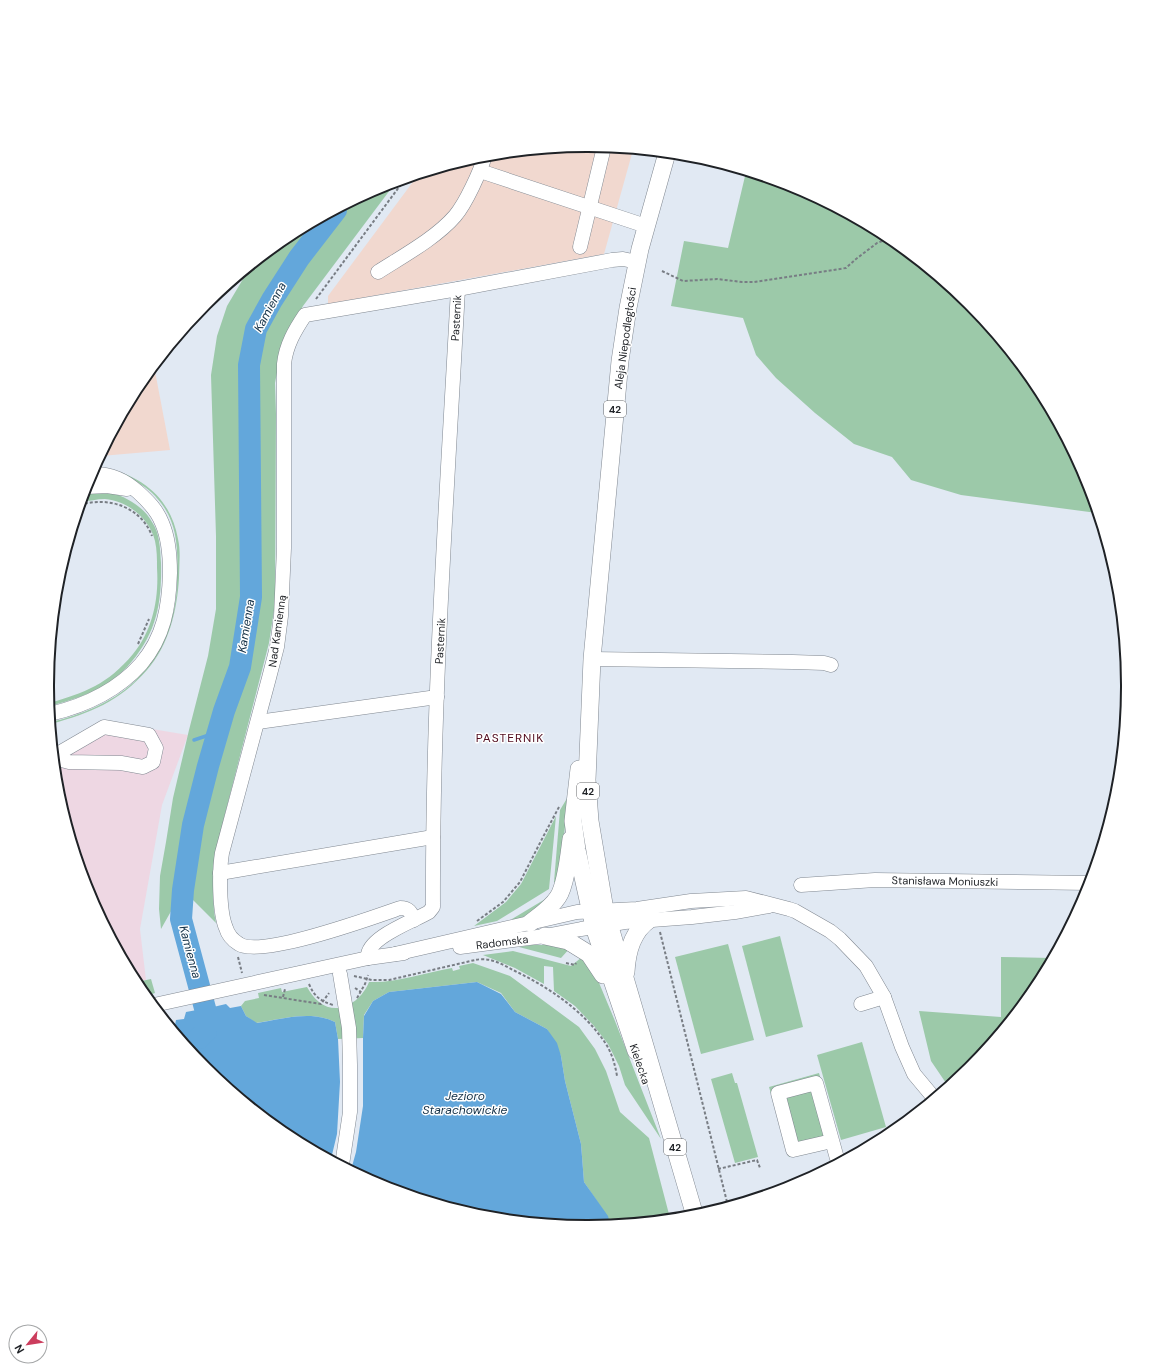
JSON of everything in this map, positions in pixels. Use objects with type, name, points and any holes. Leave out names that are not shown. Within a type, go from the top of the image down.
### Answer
[{"type":"main road","name":"Aleja Niepodległości","points":[[600,918],[577,850],[573,821],[592,664],[620,361],[637,262],[665,158]]},
{"type":"main road","name":"Aleja Niepodległości","points":[[592,664],[587,780],[600,918]]},
{"type":"main road","points":[[530,923],[550,907],[562,890],[573,821]]},
{"type":"main road","name":"Kielecka","points":[[600,918],[626,980],[691,1209]]},
{"type":"main road","name":"Kielecka","points":[[600,918],[623,1014],[691,1209]]},
{"type":"main road","points":[[626,980],[628,953],[632,940],[639,928],[655,926]]},
{"type":"main road","points":[[544,936],[568,940],[589,954],[601,971],[623,1014]]},
{"type":"street","points":[[580,247],[603,153]]},
{"type":"street","points":[[378,272],[422,243],[449,222],[459,210],[480,171],[483,163]]},
{"type":"street","points":[[480,171],[646,226]]},
{"type":"street","name":"Pasternik","points":[[305,315],[458,289],[612,260],[637,262]]},
{"type":"street","name":"Pasternik","points":[[368,958],[369,950],[377,940],[429,912],[433,907],[433,837],[437,697],[458,289]]},
{"type":"street","name":"Nad Kamienną","points":[[305,315],[293,332],[284,359],[284,548],[281,616],[277,647],[221,859],[220,873],[222,907],[226,928],[229,934],[236,942],[243,946],[250,947],[274,944],[354,924],[400,908],[405,908],[410,911],[414,920]]},
{"type":"street","points":[[55,713],[87,703],[114,688],[133,672],[149,653],[160,633],[168,608],[169,550],[161,521],[155,511],[140,494],[121,480],[111,476],[98,475]]},
{"type":"street","points":[[93,487],[107,486],[128,489],[140,494]]},
{"type":"street","points":[[592,664],[793,662],[824,663],[832,665]]},
{"type":"street","points":[[258,722],[437,697]]},
{"type":"street","points":[[59,754],[104,727],[149,735],[156,748],[153,762],[143,767],[121,764],[69,762],[59,759]]},
{"type":"street","points":[[220,873],[433,837]]},
{"type":"street","name":"Stanisława Moniuszki","points":[[801,884],[875,880],[1083,883]]},
{"type":"street","points":[[600,918],[637,909],[691,901],[746,898],[795,911],[830,931],[863,962],[884,997],[906,1057],[914,1074],[931,1094]]},
{"type":"street","points":[[600,918],[655,926],[771,905]]},
{"type":"street","name":"Radomska","points":[[395,954],[577,912],[600,918]]},
{"type":"street","name":"Radomska","points":[[159,1004],[368,958],[544,936],[600,918]]},
{"type":"street","points":[[341,977],[349,1028],[350,1112],[343,1159]]},
{"type":"street","points":[[861,1004],[884,997]]},
{"type":"street","points":[[832,1140],[794,1150],[778,1094],[816,1083],[832,1140],[837,1157]]},
{"type":"path","points":[[305,315],[399,187]]},
{"type":"path","points":[[662,271],[684,281],[717,279],[754,282],[846,268],[877,242],[882,241]]},
{"type":"path","points":[[87,503],[101,501],[121,505],[130,509],[142,520],[153,539]]},
{"type":"path","points":[[135,649],[152,613]]},
{"type":"path","points":[[474,923],[503,902],[520,882],[560,805]]},
{"type":"path","points":[[655,926],[727,1201]]},
{"type":"path","points":[[238,958],[241,968]]},
{"type":"path","points":[[263,995],[321,1004],[341,977],[350,976],[372,980],[390,980],[475,960],[489,959],[531,979],[554,993],[574,1008],[606,1044],[614,1058],[617,1076]]},
{"type":"path","points":[[303,985],[315,983]]},
{"type":"path","points":[[283,998],[285,989],[291,988]]},
{"type":"path","points":[[718,1170],[757,1160],[760,1168]]},
{"type":"shaded area","points":[[588,152],[632,155],[604,254],[328,304],[328,296],[413,182],[449,171],[518,157]]},
{"type":"shaded area","points":[[155,373],[170,450],[107,456],[125,419]]},
{"type":"shaded area","points":[[104,721],[188,735],[162,805],[140,929],[146,980],[143,981],[125,953],[109,922],[82,857],[64,790],[58,748]]},
{"type":"green space","points":[[745,177],[792,193],[854,224],[884,242],[939,285],[965,309],[989,334],[1011,361],[1050,419],[1066,450],[1092,512],[961,495],[911,480],[892,457],[854,444],[815,413],[776,378],[756,355],[743,318],[671,306],[684,241],[728,248]]},
{"type":"green space","points":[[390,191],[303,306],[285,339],[275,383],[275,604],[269,643],[217,848],[213,884],[216,923],[183,890],[161,929],[159,909],[160,876],[173,798],[208,656],[216,609],[216,536],[211,375],[217,336],[227,306],[243,280],[291,242],[321,224]]},
{"type":"green space","points":[[105,468],[119,472],[143,483],[162,501],[169,512],[174,525],[178,539],[180,558],[178,590],[174,615],[161,650],[147,670],[136,681],[115,698],[103,705],[91,711],[55,723],[55,721],[84,712],[106,702],[134,682],[145,669],[161,642],[172,617],[177,588],[177,548],[174,529],[167,511],[155,496],[136,481]]},
{"type":"green space","points":[[111,492],[129,500],[144,511],[155,527],[160,547],[161,563],[158,606],[151,631],[145,643],[137,655],[119,675],[91,692],[55,704],[54,701],[95,686],[105,680],[124,664],[140,645],[150,624],[156,602],[157,554],[155,541],[148,525],[137,512],[122,503],[105,499],[87,501],[91,493]]},
{"type":"green space","points":[[569,795],[558,883],[554,882],[560,810]]},
{"type":"green space","points":[[556,816],[549,889],[497,921],[474,926],[506,902],[521,884]]},
{"type":"green space","points":[[552,895],[538,911],[513,921],[512,919]]},
{"type":"green space","points":[[780,936],[803,1027],[766,1037],[742,946]]},
{"type":"green space","points":[[728,944],[754,1040],[701,1054],[675,957]]},
{"type":"green space","points":[[532,945],[555,945],[570,948],[561,958],[519,947]]},
{"type":"green space","points":[[513,951],[571,966],[582,957],[597,978],[661,1139],[625,1085],[619,1066],[608,1044],[594,1026],[575,1006],[554,991],[553,967],[544,966],[544,984],[515,968],[483,955]]},
{"type":"green space","points":[[1001,957],[1047,958],[1011,1011],[989,1038],[945,1082],[931,1061],[919,1011],[1001,1017]]},
{"type":"green space","points":[[473,963],[510,976],[579,1027],[595,1049],[606,1071],[620,1112],[649,1138],[669,1213],[608,1219],[584,1182],[581,1144],[565,1081],[561,1056],[547,1029],[515,1012],[501,993],[477,982],[389,992],[373,1001],[364,1015],[363,1038],[338,1039],[335,1022],[326,1018],[296,1016],[256,1023],[246,1016],[241,1006],[245,1001],[259,998],[258,993],[281,988],[282,992],[307,987],[319,1002],[326,1006],[341,1008],[355,1001],[369,982],[390,981],[452,968],[453,971],[460,969],[459,966]]},
{"type":"green space","points":[[151,979],[155,993],[152,994],[143,981]]},
{"type":"green space","points":[[862,1042],[886,1127],[841,1140],[817,1055]]},
{"type":"green space","points":[[732,1073],[735,1083],[737,1083],[758,1157],[735,1163],[711,1079]]},
{"type":"green space","points":[[819,1073],[838,1143],[789,1157],[769,1087]]},
{"type":"water","name":"Jezioro Starachowickie","points":[[477,982],[501,994],[515,1012],[547,1029],[557,1043],[561,1056],[565,1081],[581,1144],[584,1182],[609,1219],[588,1220],[553,1218],[518,1215],[483,1209],[416,1191],[383,1179],[353,1164],[363,1106],[364,1016],[373,1001],[389,992]]},
{"type":"water","points":[[226,1004],[230,1008],[241,1006],[246,1016],[257,1023],[296,1016],[326,1018],[335,1022],[338,1039],[340,1082],[337,1134],[332,1154],[291,1130],[236,1087],[210,1063],[175,1025],[176,1020],[184,1019],[186,1012],[202,1009],[204,1012],[209,1011],[209,1008]]},
{"type":"waterway","name":"Kamienna","points":[[199,1038],[206,1031],[206,1012],[181,919],[183,890],[193,825],[208,766],[224,711],[240,667],[251,597],[249,365],[256,329],[272,300],[299,258],[328,220]]},
{"type":"waterway","points":[[194,740],[218,732]]},
{"type":"district","name":"PASTERNIK","points":[[510,738]]}]
